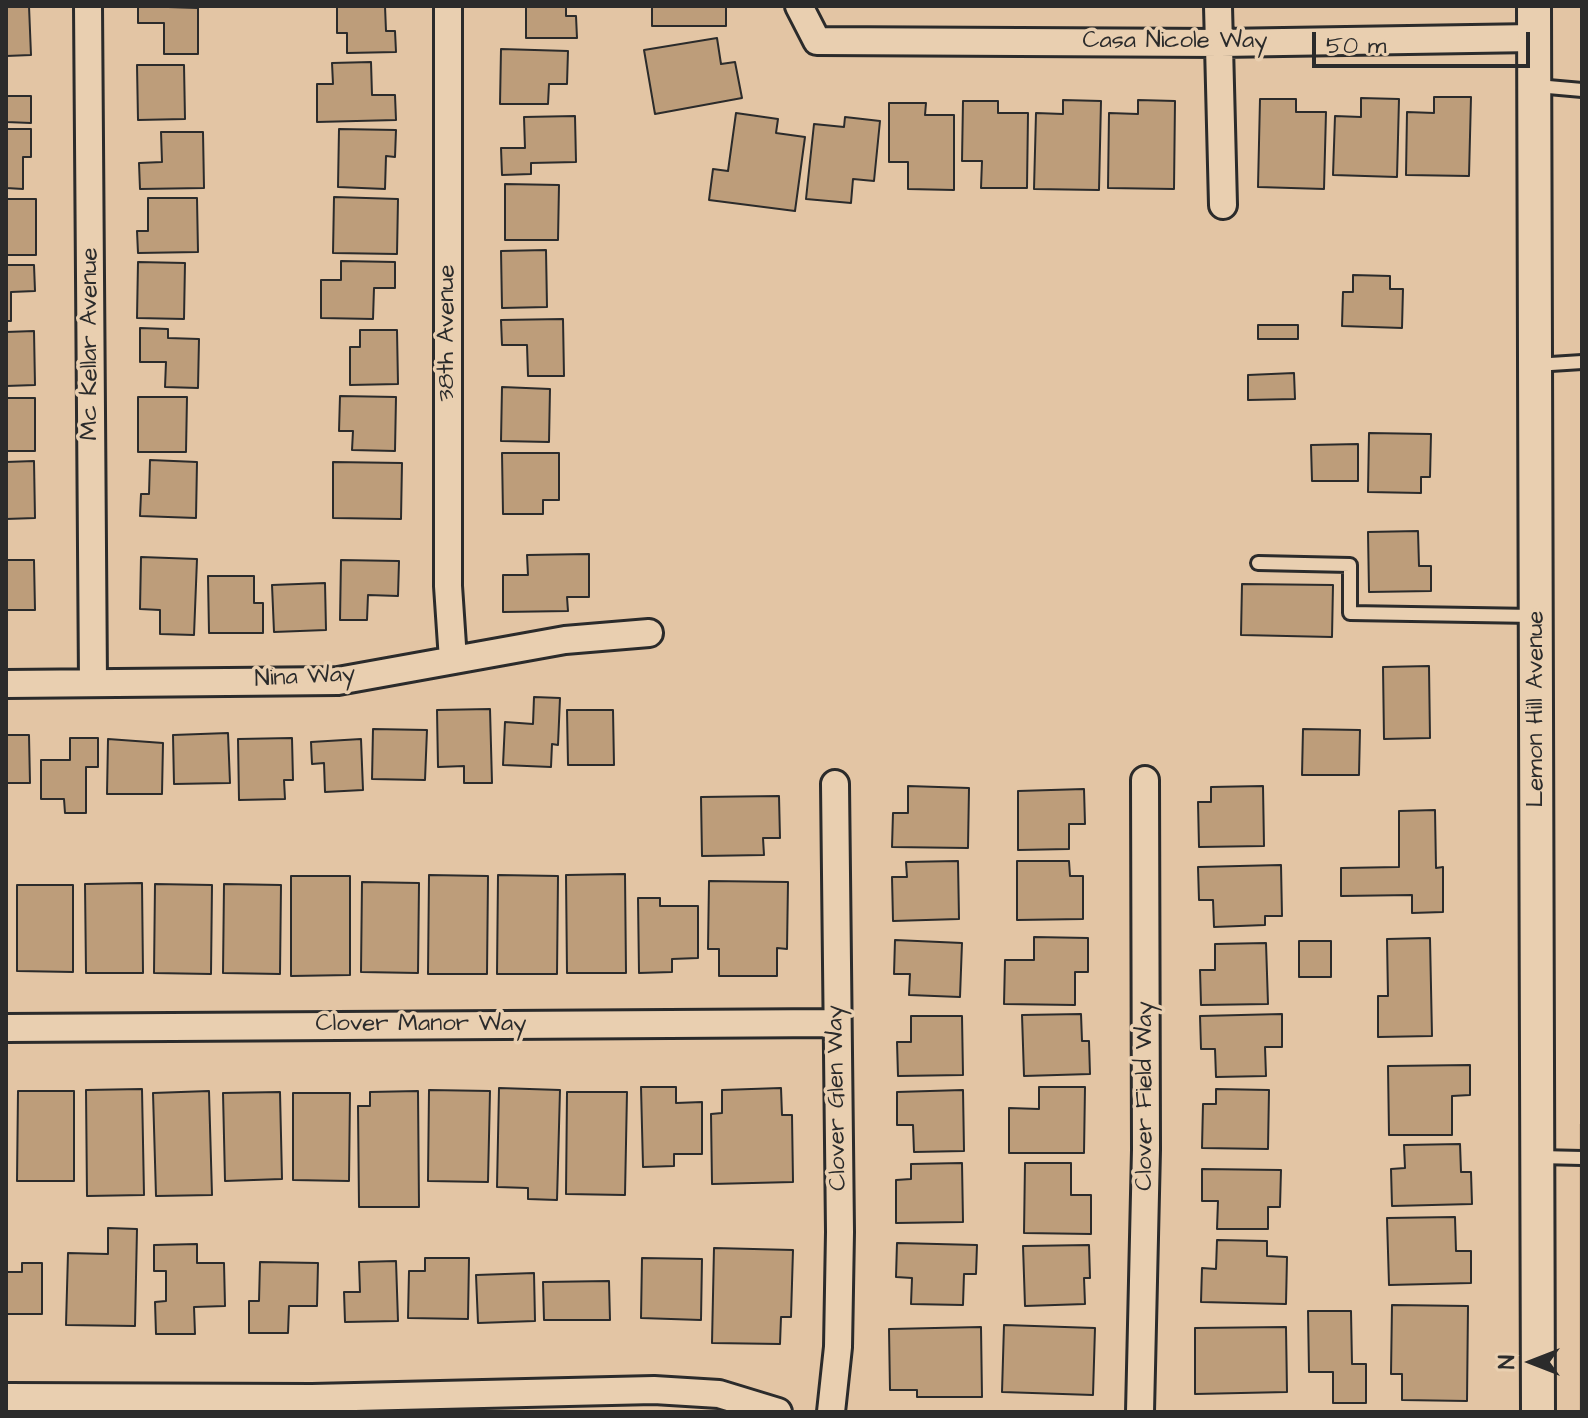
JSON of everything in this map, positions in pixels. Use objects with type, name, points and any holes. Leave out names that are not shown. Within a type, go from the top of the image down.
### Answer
[{"type":"street","name":"Mc Kellar Avenue","points":[[88,6],[93,682]]},
{"type":"street","name":"38th Avenue","points":[[448,6],[448,586],[453,660]]},
{"type":"street","name":"Casa Nicole Way","points":[[799,6],[817,41],[1221,43],[1534,38]]},
{"type":"street","points":[[1218,6],[1223,205]]},
{"type":"street","name":"Lemon Hill Avenue","points":[[1534,6],[1538,1412]]},
{"type":"street","name":"Nina Way","points":[[6,684],[338,681],[565,640],[649,633]]},
{"type":"street","name":"Clover Field Way","points":[[1140,1412],[1146,1134],[1145,780]]},
{"type":"street","name":"Clover Glen Way","points":[[831,1412],[838,1347],[840,1232],[835,1023],[835,784]]},
{"type":"street","name":"Clover Manor Way","points":[[6,1028],[835,1023]]},
{"type":"street","points":[[6,1397],[312,1405],[654,1390],[719,1394],[778,1412]]},
{"type":"lane","points":[[1534,85],[1582,90]]},
{"type":"lane","points":[[1535,365],[1582,362]]},
{"type":"lane","points":[[1258,563],[1350,565],[1350,613],[1537,616]]},
{"type":"lane","points":[[1539,1157],[1582,1158]]},
{"type":"shaded area","points":[[1579,1124],[1582,1124],[1582,1412],[1579,1412]]},
{"type":"building","points":[[6,6],[29,6],[31,55],[6,56]]},
{"type":"building","points":[[138,6],[198,8],[198,54],[164,54],[164,23],[138,23]]},
{"type":"building","points":[[337,6],[385,6],[386,31],[395,31],[396,52],[347,53],[347,33],[337,33]]},
{"type":"building","points":[[502,6],[566,6],[566,16],[576,16],[577,38],[526,38],[526,7]]},
{"type":"building","points":[[652,6],[726,6],[726,26],[652,26]]},
{"type":"building","points":[[717,38],[721,64],[735,62],[742,98],[655,114],[644,50]]},
{"type":"building","points":[[501,49],[568,51],[567,84],[549,84],[548,104],[500,104]]},
{"type":"building","points":[[371,62],[372,95],[395,95],[396,120],[317,122],[317,84],[333,84],[332,63]]},
{"type":"building","points":[[6,65],[7,96],[31,96],[31,123],[6,122]]},
{"type":"building","points":[[137,65],[184,65],[185,119],[138,120]]},
{"type":"building","points":[[1434,97],[1471,97],[1469,176],[1406,175],[1407,112],[1434,113]]},
{"type":"building","points":[[1361,98],[1399,99],[1397,177],[1333,175],[1335,116],[1361,117]]},
{"type":"building","points":[[1260,99],[1296,99],[1296,112],[1326,112],[1324,189],[1258,187]]},
{"type":"building","points":[[1063,100],[1101,101],[1099,190],[1034,189],[1036,113],[1063,114]]},
{"type":"building","points":[[1138,100],[1175,101],[1174,189],[1108,188],[1109,113],[1138,114]]},
{"type":"building","points":[[963,101],[998,101],[998,113],[1028,113],[1027,188],[981,188],[982,161],[962,161]]},
{"type":"building","points":[[889,103],[926,103],[925,115],[954,115],[954,190],[908,189],[908,162],[889,162]]},
{"type":"building","points":[[736,113],[778,119],[776,133],[805,137],[795,211],[709,200],[713,169],[728,171]]},
{"type":"building","points":[[575,116],[576,162],[531,163],[531,174],[502,175],[501,148],[525,148],[524,117]]},
{"type":"building","points":[[845,117],[880,121],[874,181],[853,179],[851,203],[806,199],[814,124],[844,127]]},
{"type":"building","points":[[6,129],[31,129],[31,157],[23,157],[23,189],[6,188]]},
{"type":"building","points":[[339,129],[396,130],[395,157],[386,156],[385,189],[338,187]]},
{"type":"building","points":[[161,132],[203,132],[204,188],[140,189],[139,163],[162,162]]},
{"type":"building","points":[[505,184],[559,185],[558,240],[505,240]]},
{"type":"building","points":[[334,197],[398,199],[397,254],[333,253]]},
{"type":"building","points":[[148,198],[197,198],[198,252],[138,253],[137,231],[148,231]]},
{"type":"building","points":[[6,199],[36,199],[36,255],[6,255]]},
{"type":"building","points":[[546,250],[547,307],[502,308],[501,251]]},
{"type":"building","points":[[341,261],[395,262],[395,288],[374,288],[373,319],[321,318],[321,280],[341,280]]},
{"type":"building","points":[[138,262],[185,263],[184,319],[137,318]]},
{"type":"building","points":[[6,265],[34,265],[35,291],[11,292],[11,321],[6,321]]},
{"type":"building","points":[[1353,275],[1390,276],[1390,289],[1403,289],[1402,328],[1342,326],[1343,292],[1353,292]]},
{"type":"building","points":[[563,319],[564,376],[528,376],[527,345],[502,345],[501,320]]},
{"type":"building","points":[[1258,325],[1298,325],[1298,339],[1258,339]]},
{"type":"building","points":[[140,328],[168,329],[168,338],[199,339],[198,388],[165,387],[166,362],[140,362]]},
{"type":"building","points":[[360,330],[397,330],[398,384],[350,385],[350,347],[360,347]]},
{"type":"building","points":[[34,331],[35,385],[6,386],[6,332]]},
{"type":"building","points":[[1294,373],[1295,399],[1248,400],[1248,375]]},
{"type":"building","points":[[502,387],[550,389],[549,442],[501,441]]},
{"type":"building","points":[[340,396],[396,397],[395,451],[352,450],[353,431],[339,431]]},
{"type":"building","points":[[138,397],[187,397],[186,452],[138,452]]},
{"type":"building","points":[[6,398],[35,398],[35,451],[6,451]]},
{"type":"building","points":[[1369,433],[1431,434],[1430,477],[1421,477],[1421,493],[1368,492]]},
{"type":"building","points":[[1358,444],[1358,481],[1312,481],[1311,445]]},
{"type":"building","points":[[502,453],[559,453],[559,500],[543,500],[543,514],[503,514]]},
{"type":"building","points":[[150,460],[197,462],[196,518],[140,516],[141,494],[149,494]]},
{"type":"building","points":[[34,461],[35,518],[6,519],[6,462]]},
{"type":"building","points":[[333,462],[402,463],[401,519],[333,518]]},
{"type":"building","points":[[1418,531],[1419,566],[1431,566],[1431,591],[1369,592],[1368,532]]},
{"type":"building","points":[[589,554],[589,597],[567,597],[568,611],[503,612],[503,575],[528,575],[527,555]]},
{"type":"building","points":[[141,557],[197,559],[194,635],[160,634],[160,610],[140,609]]},
{"type":"building","points":[[6,560],[34,560],[35,610],[6,610]]},
{"type":"building","points":[[341,560],[399,561],[398,596],[368,595],[367,620],[340,620]]},
{"type":"building","points":[[208,576],[254,576],[254,603],[263,603],[263,633],[209,633]]},
{"type":"building","points":[[325,583],[326,630],[274,632],[272,585]]},
{"type":"building","points":[[1242,584],[1333,585],[1332,637],[1241,635]]},
{"type":"building","points":[[1429,666],[1430,738],[1384,739],[1383,667]]},
{"type":"building","points":[[534,697],[560,698],[558,745],[552,744],[551,767],[503,765],[505,722],[533,724]]},
{"type":"building","points":[[490,709],[492,783],[464,783],[464,766],[438,767],[437,710]]},
{"type":"building","points":[[567,710],[613,710],[614,765],[568,765]]},
{"type":"building","points":[[373,729],[427,730],[425,780],[372,779]]},
{"type":"building","points":[[1303,729],[1360,730],[1359,775],[1302,775]]},
{"type":"building","points":[[228,733],[230,783],[174,784],[173,735]]},
{"type":"building","points":[[6,735],[29,735],[30,783],[6,783]]},
{"type":"building","points":[[70,738],[98,738],[98,767],[86,767],[86,813],[65,813],[64,799],[41,799],[41,760],[70,760]]},
{"type":"building","points":[[292,738],[293,780],[284,780],[285,799],[239,800],[238,739]]},
{"type":"building","points":[[108,739],[163,743],[162,794],[107,794]]},
{"type":"building","points":[[361,739],[363,790],[325,792],[324,763],[312,764],[311,742]]},
{"type":"building","points":[[908,786],[969,788],[968,848],[892,847],[893,813],[908,813]]},
{"type":"building","points":[[1263,786],[1264,846],[1199,847],[1198,802],[1211,802],[1211,787]]},
{"type":"building","points":[[1084,789],[1085,824],[1069,824],[1069,849],[1018,850],[1018,791]]},
{"type":"building","points":[[779,796],[780,838],[763,838],[764,855],[702,856],[701,797]]},
{"type":"building","points":[[1435,810],[1436,868],[1443,867],[1443,912],[1412,913],[1412,895],[1341,896],[1341,868],[1399,867],[1399,811]]},
{"type":"building","points":[[958,861],[959,919],[893,921],[892,877],[907,877],[906,862]]},
{"type":"building","points":[[1017,861],[1069,861],[1070,876],[1083,876],[1083,919],[1017,920]]},
{"type":"building","points":[[1281,865],[1282,916],[1265,916],[1265,925],[1214,927],[1213,900],[1199,900],[1198,867]]},
{"type":"building","points":[[625,874],[626,973],[567,973],[566,875]]},
{"type":"building","points":[[429,875],[488,876],[487,974],[428,974]]},
{"type":"building","points":[[498,875],[558,876],[557,974],[497,974]]},
{"type":"building","points":[[291,876],[350,876],[350,975],[291,976]]},
{"type":"building","points":[[709,881],[788,882],[787,949],[777,948],[777,976],[719,976],[719,949],[708,949]]},
{"type":"building","points":[[362,882],[419,883],[418,973],[361,972]]},
{"type":"building","points":[[142,883],[143,973],[86,973],[85,884]]},
{"type":"building","points":[[155,884],[212,885],[211,974],[154,973]]},
{"type":"building","points":[[224,884],[281,885],[280,974],[223,973]]},
{"type":"building","points":[[17,885],[73,885],[73,972],[17,971]]},
{"type":"building","points":[[638,898],[660,898],[660,906],[698,906],[698,958],[672,959],[672,972],[639,973]]},
{"type":"building","points":[[1034,937],[1088,938],[1088,972],[1075,972],[1075,1005],[1004,1004],[1005,960],[1034,960]]},
{"type":"building","points":[[1430,938],[1432,1036],[1378,1037],[1378,996],[1388,996],[1387,939]]},
{"type":"building","points":[[895,940],[962,943],[960,997],[909,995],[910,974],[894,974]]},
{"type":"building","points":[[1299,941],[1331,941],[1331,977],[1299,977]]},
{"type":"building","points":[[1266,943],[1268,1004],[1201,1005],[1200,970],[1215,970],[1215,944]]},
{"type":"building","points":[[1081,1014],[1082,1041],[1089,1041],[1090,1074],[1024,1076],[1022,1015]]},
{"type":"building","points":[[1282,1014],[1282,1047],[1265,1047],[1266,1076],[1216,1077],[1215,1049],[1201,1049],[1200,1016]]},
{"type":"building","points":[[911,1016],[962,1016],[963,1075],[898,1076],[897,1042],[911,1042]]},
{"type":"building","points":[[1470,1065],[1470,1095],[1452,1096],[1452,1135],[1389,1135],[1388,1066]]},
{"type":"building","points":[[641,1087],[676,1087],[676,1103],[702,1102],[702,1154],[674,1154],[674,1166],[643,1167]]},
{"type":"building","points":[[1039,1087],[1085,1087],[1084,1153],[1009,1153],[1009,1108],[1039,1109]]},
{"type":"building","points":[[499,1088],[560,1090],[557,1200],[528,1199],[528,1188],[497,1187]]},
{"type":"building","points":[[781,1088],[782,1115],[792,1115],[793,1182],[712,1184],[711,1114],[722,1113],[722,1090]]},
{"type":"building","points":[[142,1089],[144,1195],[87,1196],[86,1090]]},
{"type":"building","points":[[1216,1089],[1269,1090],[1268,1149],[1202,1148],[1203,1104],[1216,1104]]},
{"type":"building","points":[[429,1090],[490,1091],[488,1182],[428,1181]]},
{"type":"building","points":[[963,1090],[964,1151],[914,1152],[913,1125],[897,1125],[897,1092]]},
{"type":"building","points":[[18,1091],[74,1091],[74,1181],[17,1181]]},
{"type":"building","points":[[209,1091],[212,1195],[156,1196],[153,1093]]},
{"type":"building","points":[[418,1091],[419,1207],[359,1207],[358,1106],[370,1106],[370,1092]]},
{"type":"building","points":[[280,1092],[282,1179],[225,1181],[223,1093]]},
{"type":"building","points":[[567,1092],[627,1092],[625,1195],[566,1194]]},
{"type":"building","points":[[293,1093],[350,1093],[349,1181],[293,1180]]},
{"type":"building","points":[[1460,1144],[1461,1172],[1471,1172],[1472,1204],[1392,1206],[1391,1169],[1405,1168],[1404,1145]]},
{"type":"building","points":[[962,1163],[963,1222],[896,1223],[896,1180],[911,1179],[911,1164]]},
{"type":"building","points":[[1025,1163],[1071,1163],[1071,1195],[1091,1195],[1091,1234],[1024,1233]]},
{"type":"building","points":[[1202,1169],[1281,1170],[1280,1207],[1268,1207],[1268,1229],[1217,1229],[1218,1201],[1202,1201]]},
{"type":"building","points":[[1455,1217],[1456,1251],[1471,1251],[1471,1283],[1389,1285],[1387,1218]]},
{"type":"building","points":[[108,1228],[137,1229],[135,1326],[66,1325],[68,1253],[108,1254]]},
{"type":"building","points":[[1217,1240],[1267,1241],[1267,1256],[1287,1257],[1286,1304],[1201,1302],[1202,1268],[1216,1269]]},
{"type":"building","points":[[897,1243],[977,1245],[976,1274],[964,1274],[963,1305],[911,1304],[912,1278],[896,1277]]},
{"type":"building","points":[[197,1244],[197,1263],[224,1263],[225,1306],[194,1307],[195,1334],[156,1334],[155,1302],[166,1301],[166,1271],[154,1271],[154,1245]]},
{"type":"building","points":[[1089,1245],[1090,1278],[1084,1278],[1085,1304],[1025,1306],[1023,1246]]},
{"type":"building","points":[[714,1248],[793,1250],[791,1317],[781,1317],[780,1344],[712,1343]]},
{"type":"building","points":[[425,1258],[469,1258],[468,1319],[408,1318],[409,1271],[425,1271]]},
{"type":"building","points":[[642,1258],[702,1259],[701,1320],[641,1318]]},
{"type":"building","points":[[396,1261],[398,1321],[345,1322],[344,1292],[360,1292],[359,1262]]},
{"type":"building","points":[[260,1262],[318,1263],[317,1306],[289,1306],[288,1333],[249,1333],[249,1301],[259,1301]]},
{"type":"building","points":[[22,1263],[42,1263],[42,1314],[6,1314],[6,1272],[22,1272]]},
{"type":"building","points":[[534,1273],[535,1321],[478,1323],[476,1275]]},
{"type":"building","points":[[609,1281],[610,1320],[544,1320],[543,1282]]},
{"type":"building","points":[[1392,1305],[1468,1306],[1467,1401],[1402,1400],[1402,1374],[1391,1374]]},
{"type":"building","points":[[1308,1311],[1351,1311],[1352,1364],[1366,1364],[1366,1403],[1333,1403],[1333,1372],[1309,1372]]},
{"type":"building","points":[[1004,1325],[1095,1328],[1093,1395],[1002,1392]]},
{"type":"building","points":[[981,1327],[982,1397],[917,1397],[917,1390],[890,1390],[889,1329]]},
{"type":"building","points":[[1286,1327],[1287,1392],[1195,1394],[1195,1328]]}]
